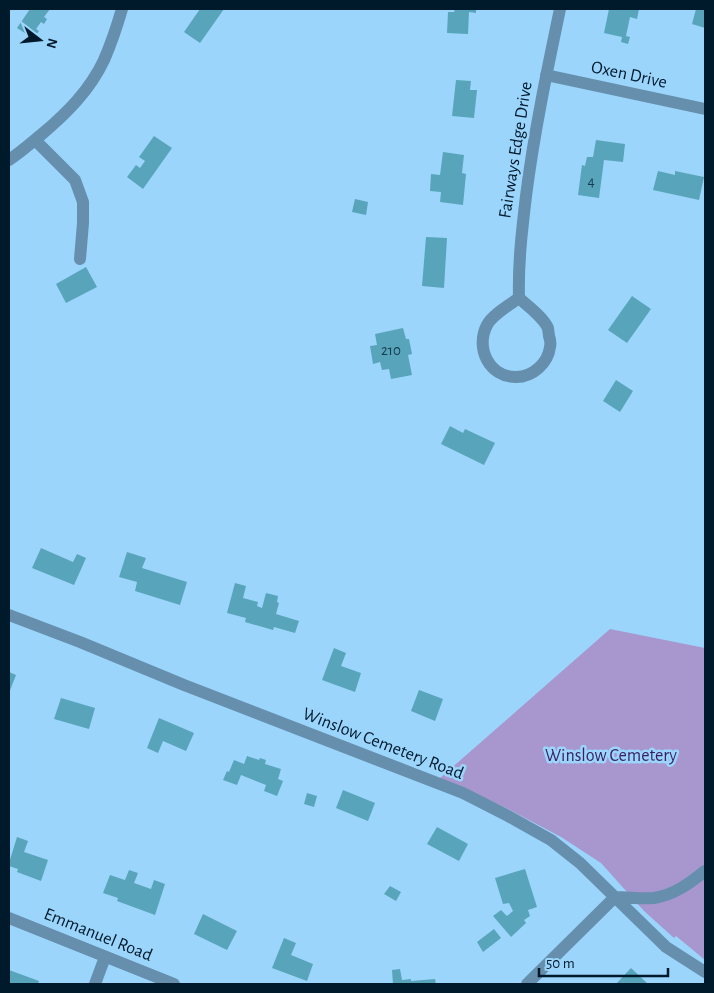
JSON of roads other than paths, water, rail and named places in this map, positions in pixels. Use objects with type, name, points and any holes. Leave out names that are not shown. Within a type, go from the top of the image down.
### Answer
[{"type":"street","points":[[9,160],[36,140],[73,106],[104,61],[122,9]]},
{"type":"street","name":"Fairways Edge Drive","points":[[519,298],[520,248],[532,149],[560,9]]},
{"type":"street","name":"Oxen Drive","points":[[546,76],[705,109]]},
{"type":"street","points":[[36,140],[75,180],[83,202],[80,259]]},
{"type":"street","points":[[519,298],[548,328],[551,346],[546,361],[535,372],[526,376],[516,377],[498,372],[490,365],[483,353],[482,340],[487,324],[498,313],[519,298]]},
{"type":"street","name":"Winslow Cemetery Road","points":[[9,615],[463,793],[508,816],[551,840],[580,863],[666,947],[705,972]]},
{"type":"street","points":[[528,984],[615,897],[654,898],[669,894],[683,888],[705,871]]},
{"type":"street","name":"Emmanuel Road","points":[[9,918],[174,984]]},
{"type":"street","points":[[95,984],[105,957]]},
{"type":"park label","name":"Winslow Cemetery","points":[[611,756]]}]
